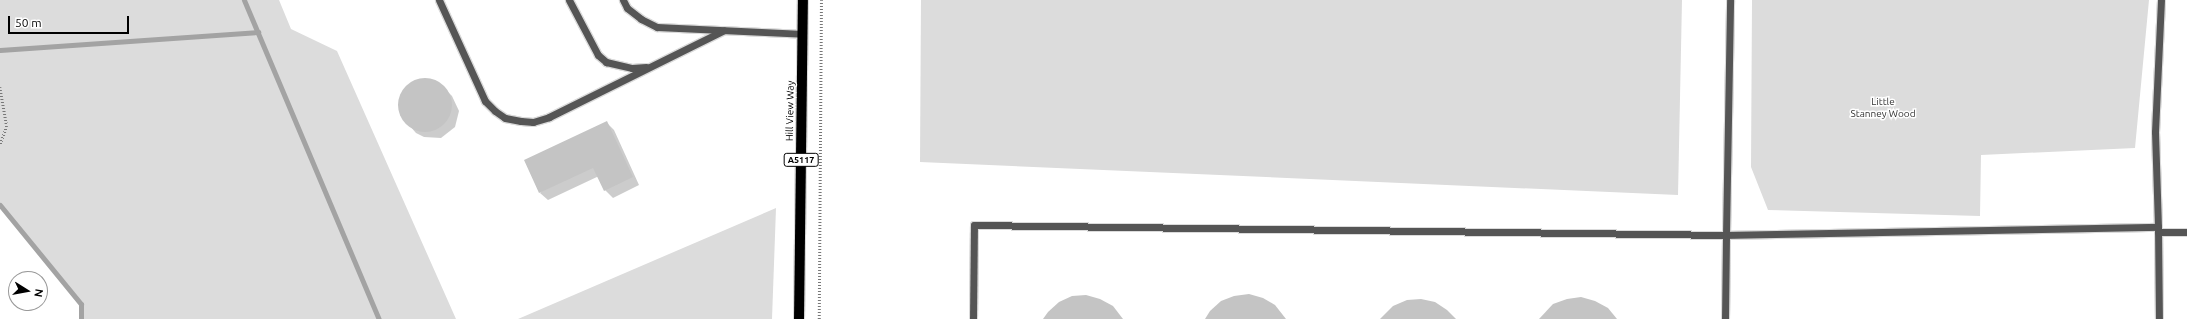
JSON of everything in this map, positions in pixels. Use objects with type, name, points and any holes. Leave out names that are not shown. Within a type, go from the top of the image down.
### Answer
[{"type":"main road","name":"Hill View Way","points":[[799,319],[803,0]]},
{"type":"lane","points":[[439,0],[486,101],[495,111],[506,118],[532,122],[549,117],[724,30]]},
{"type":"lane","points":[[569,0],[598,55],[606,62],[632,68],[651,66]]},
{"type":"lane","points":[[623,0],[627,8],[641,19],[657,27],[803,34]]},
{"type":"lane","points":[[1725,319],[1730,0]]},
{"type":"lane","points":[[2159,319],[2155,132],[2161,0]]},
{"type":"lane","points":[[973,319],[974,225],[1726,235],[2158,230],[2187,232]]},
{"type":"path","points":[[819,319],[821,0]]},
{"type":"path","points":[[0,87],[8,126],[0,145]]},
{"type":"green space","points":[[0,0],[279,0],[291,29],[337,51],[456,319],[81,319],[81,304],[0,205]]},
{"type":"green space","points":[[921,0],[1682,0],[1678,195],[920,162]]},
{"type":"green space","name":"Little Stanney Wood","points":[[1752,0],[2149,0],[2135,148],[1981,155],[1980,216],[1768,210],[1751,167]]},
{"type":"green space","points":[[776,208],[772,319],[518,319]]},
{"type":"building","points":[[425,78],[435,80],[444,86],[450,95],[452,105],[450,115],[444,124],[435,130],[425,132],[415,130],[406,124],[400,115],[398,105],[400,95],[406,86],[415,80]]},
{"type":"building","points":[[607,121],[633,177],[604,191],[593,168],[539,193],[524,160]]},
{"type":"building","points":[[1249,294],[1263,298],[1275,305],[1286,319],[1205,319],[1210,311],[1221,301],[1234,296]]},
{"type":"building","points":[[1086,295],[1100,299],[1113,306],[1123,319],[1043,319],[1059,302],[1072,296]]},
{"type":"building","points":[[1581,297],[1595,301],[1608,308],[1617,319],[1539,319],[1553,304],[1567,299]]},
{"type":"building","points":[[1421,299],[1435,302],[1447,310],[1456,319],[1380,319],[1393,306],[1407,300]]},
{"type":"waterway","points":[[244,0],[379,319]]},
{"type":"waterway","points":[[0,50],[258,32]]},
{"type":"waterway","points":[[0,205],[81,304],[81,319]]}]
